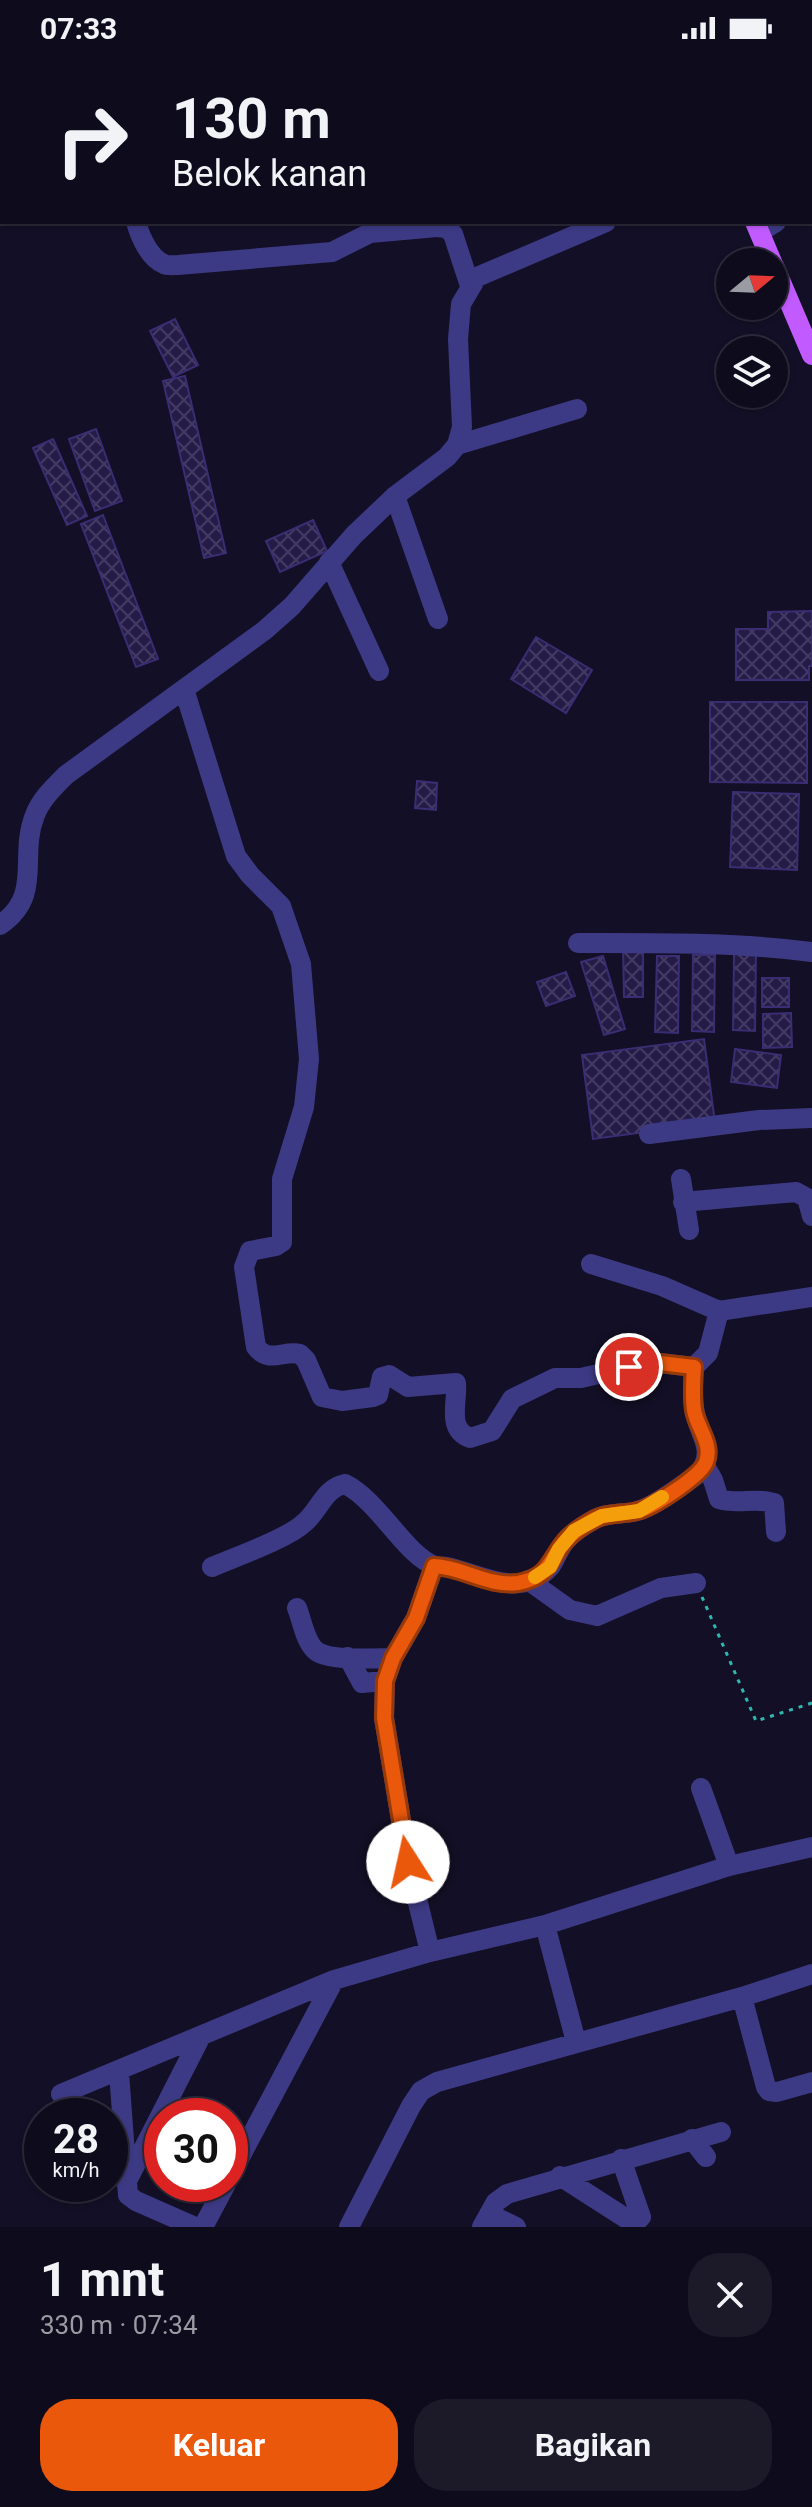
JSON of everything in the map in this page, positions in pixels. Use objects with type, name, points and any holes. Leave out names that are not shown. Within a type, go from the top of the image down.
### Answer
[{"type":"main road","points":[[764,225],[769,248]]},
{"type":"main road","points":[[788,299],[812,355]]},
{"type":"street","points":[[137,224],[150,251],[164,264],[178,265],[332,252],[370,233],[446,228],[453,234],[470,286]]},
{"type":"street","points":[[0,925],[21,907],[29,838],[35,814],[46,795],[66,775],[265,630],[292,606],[329,562],[395,496],[447,457],[457,445],[462,427],[458,339],[461,304],[477,277],[601,224]]},
{"type":"street","points":[[457,445],[577,409]]},
{"type":"street","points":[[395,496],[438,619]]},
{"type":"street","points":[[329,562],[379,671]]},
{"type":"street","points":[[184,689],[236,856],[281,906],[301,964],[309,1059],[304,1107],[282,1179],[282,1242],[250,1251],[244,1267],[256,1347],[262,1355],[300,1354],[306,1360],[322,1397],[334,1400],[378,1395],[382,1377],[389,1375],[408,1387],[456,1383],[455,1421],[461,1434],[470,1438],[492,1431],[512,1399],[555,1378],[587,1377],[651,1362],[694,1367]]},
{"type":"street","points":[[578,943],[709,943],[812,952]]},
{"type":"street","points":[[649,1134],[759,1120],[812,1118]]},
{"type":"street","points":[[681,1179],[689,1230]]},
{"type":"street","points":[[683,1202],[796,1192],[807,1198],[812,1216]]},
{"type":"street","points":[[591,1264],[662,1286],[719,1311],[812,1297]]},
{"type":"street","points":[[719,1311],[708,1353],[694,1367],[694,1411],[708,1448],[705,1466],[719,1499],[774,1503],[776,1532]]},
{"type":"street","points":[[212,1567],[294,1531],[311,1516],[330,1491],[345,1484],[369,1501],[411,1548],[434,1566],[448,1567],[489,1581],[516,1583],[541,1575],[550,1567],[559,1549],[574,1531],[602,1516],[639,1511],[689,1480],[705,1466]]},
{"type":"street","points":[[430,1952],[408,1862],[384,1718],[385,1681],[393,1658],[416,1618],[434,1566]]},
{"type":"street","points":[[528,1580],[570,1610],[597,1616],[661,1588],[696,1583]]},
{"type":"street","points":[[297,1608],[313,1649],[320,1653],[393,1658]]},
{"type":"street","points":[[348,1657],[362,1683],[385,1681]]},
{"type":"street","points":[[701,1788],[729,1866]]},
{"type":"street","points":[[61,2094],[334,1980],[430,1952],[545,1925],[729,1866],[812,1847]]},
{"type":"street","points":[[545,1925],[576,2042]]},
{"type":"street","points":[[349,2227],[411,2106],[421,2091],[437,2082],[809,1978]]},
{"type":"street","points":[[248,2142],[334,1980]]},
{"type":"street","points":[[742,1997],[769,2091],[777,2092],[812,2082]]},
{"type":"street","points":[[128,2179],[200,2038]]},
{"type":"street","points":[[119,2072],[121,2098]]},
{"type":"street","points":[[516,2227],[486,2220],[496,2202],[507,2194],[560,2176],[721,2132]]},
{"type":"street","points":[[692,2139],[706,2157]]},
{"type":"street","points":[[560,2176],[635,2223],[641,2217],[621,2159]]},
{"type":"street","points":[[128,2190],[130,2198],[195,2227]]},
{"type":"street","points":[[203,2227],[216,2202]]},
{"type":"path","points":[[696,1583],[756,1721],[812,1703]]},
{"type":"building","points":[[175,319],[198,365],[173,377],[150,331]]},
{"type":"building","points":[[185,376],[226,553],[204,558],[163,381]]},
{"type":"building","points":[[96,429],[122,501],[95,511],[69,439]]},
{"type":"building","points":[[53,439],[87,516],[67,525],[33,448]]},
{"type":"building","points":[[103,515],[158,659],[136,667],[81,524]]},
{"type":"building","points":[[313,520],[327,551],[280,572],[266,541]]},
{"type":"building","points":[[812,611],[809,680],[736,680],[736,629],[768,629],[768,612]]},
{"type":"building","points":[[536,637],[592,670],[566,713],[511,679]]},
{"type":"building","points":[[710,702],[807,702],[807,783],[710,782]]},
{"type":"building","points":[[417,781],[437,783],[436,810],[415,808]]},
{"type":"building","points":[[733,792],[799,794],[797,870],[730,867]]},
{"type":"building","points":[[623,948],[643,948],[643,997],[624,997]]},
{"type":"building","points":[[734,954],[756,954],[755,1031],[733,1030]]},
{"type":"building","points":[[693,955],[715,955],[714,1032],[692,1031]]},
{"type":"building","points":[[603,956],[625,1029],[604,1035],[581,962]]},
{"type":"building","points":[[657,956],[679,956],[678,1033],[655,1032]]},
{"type":"building","points":[[566,972],[575,996],[546,1006],[537,982]]},
{"type":"building","points":[[762,978],[789,978],[789,1007],[762,1007]]},
{"type":"building","points":[[791,1013],[792,1047],[763,1048],[763,1014]]},
{"type":"building","points":[[704,1039],[715,1123],[593,1139],[582,1055]]},
{"type":"building","points":[[735,1049],[781,1055],[777,1088],[731,1082]]},
{"type":"slow traffic","points":[[535,1577],[550,1567],[559,1549],[574,1531],[602,1516],[639,1511],[662,1497]]},
{"type":"route","points":[[408,1862],[384,1718],[385,1681],[393,1658],[416,1618],[434,1566],[448,1567],[502,1583],[528,1580],[550,1567],[559,1549],[574,1531],[602,1516],[639,1511],[689,1480],[705,1466],[708,1448],[694,1411],[694,1367],[651,1362],[629,1367]]}]
